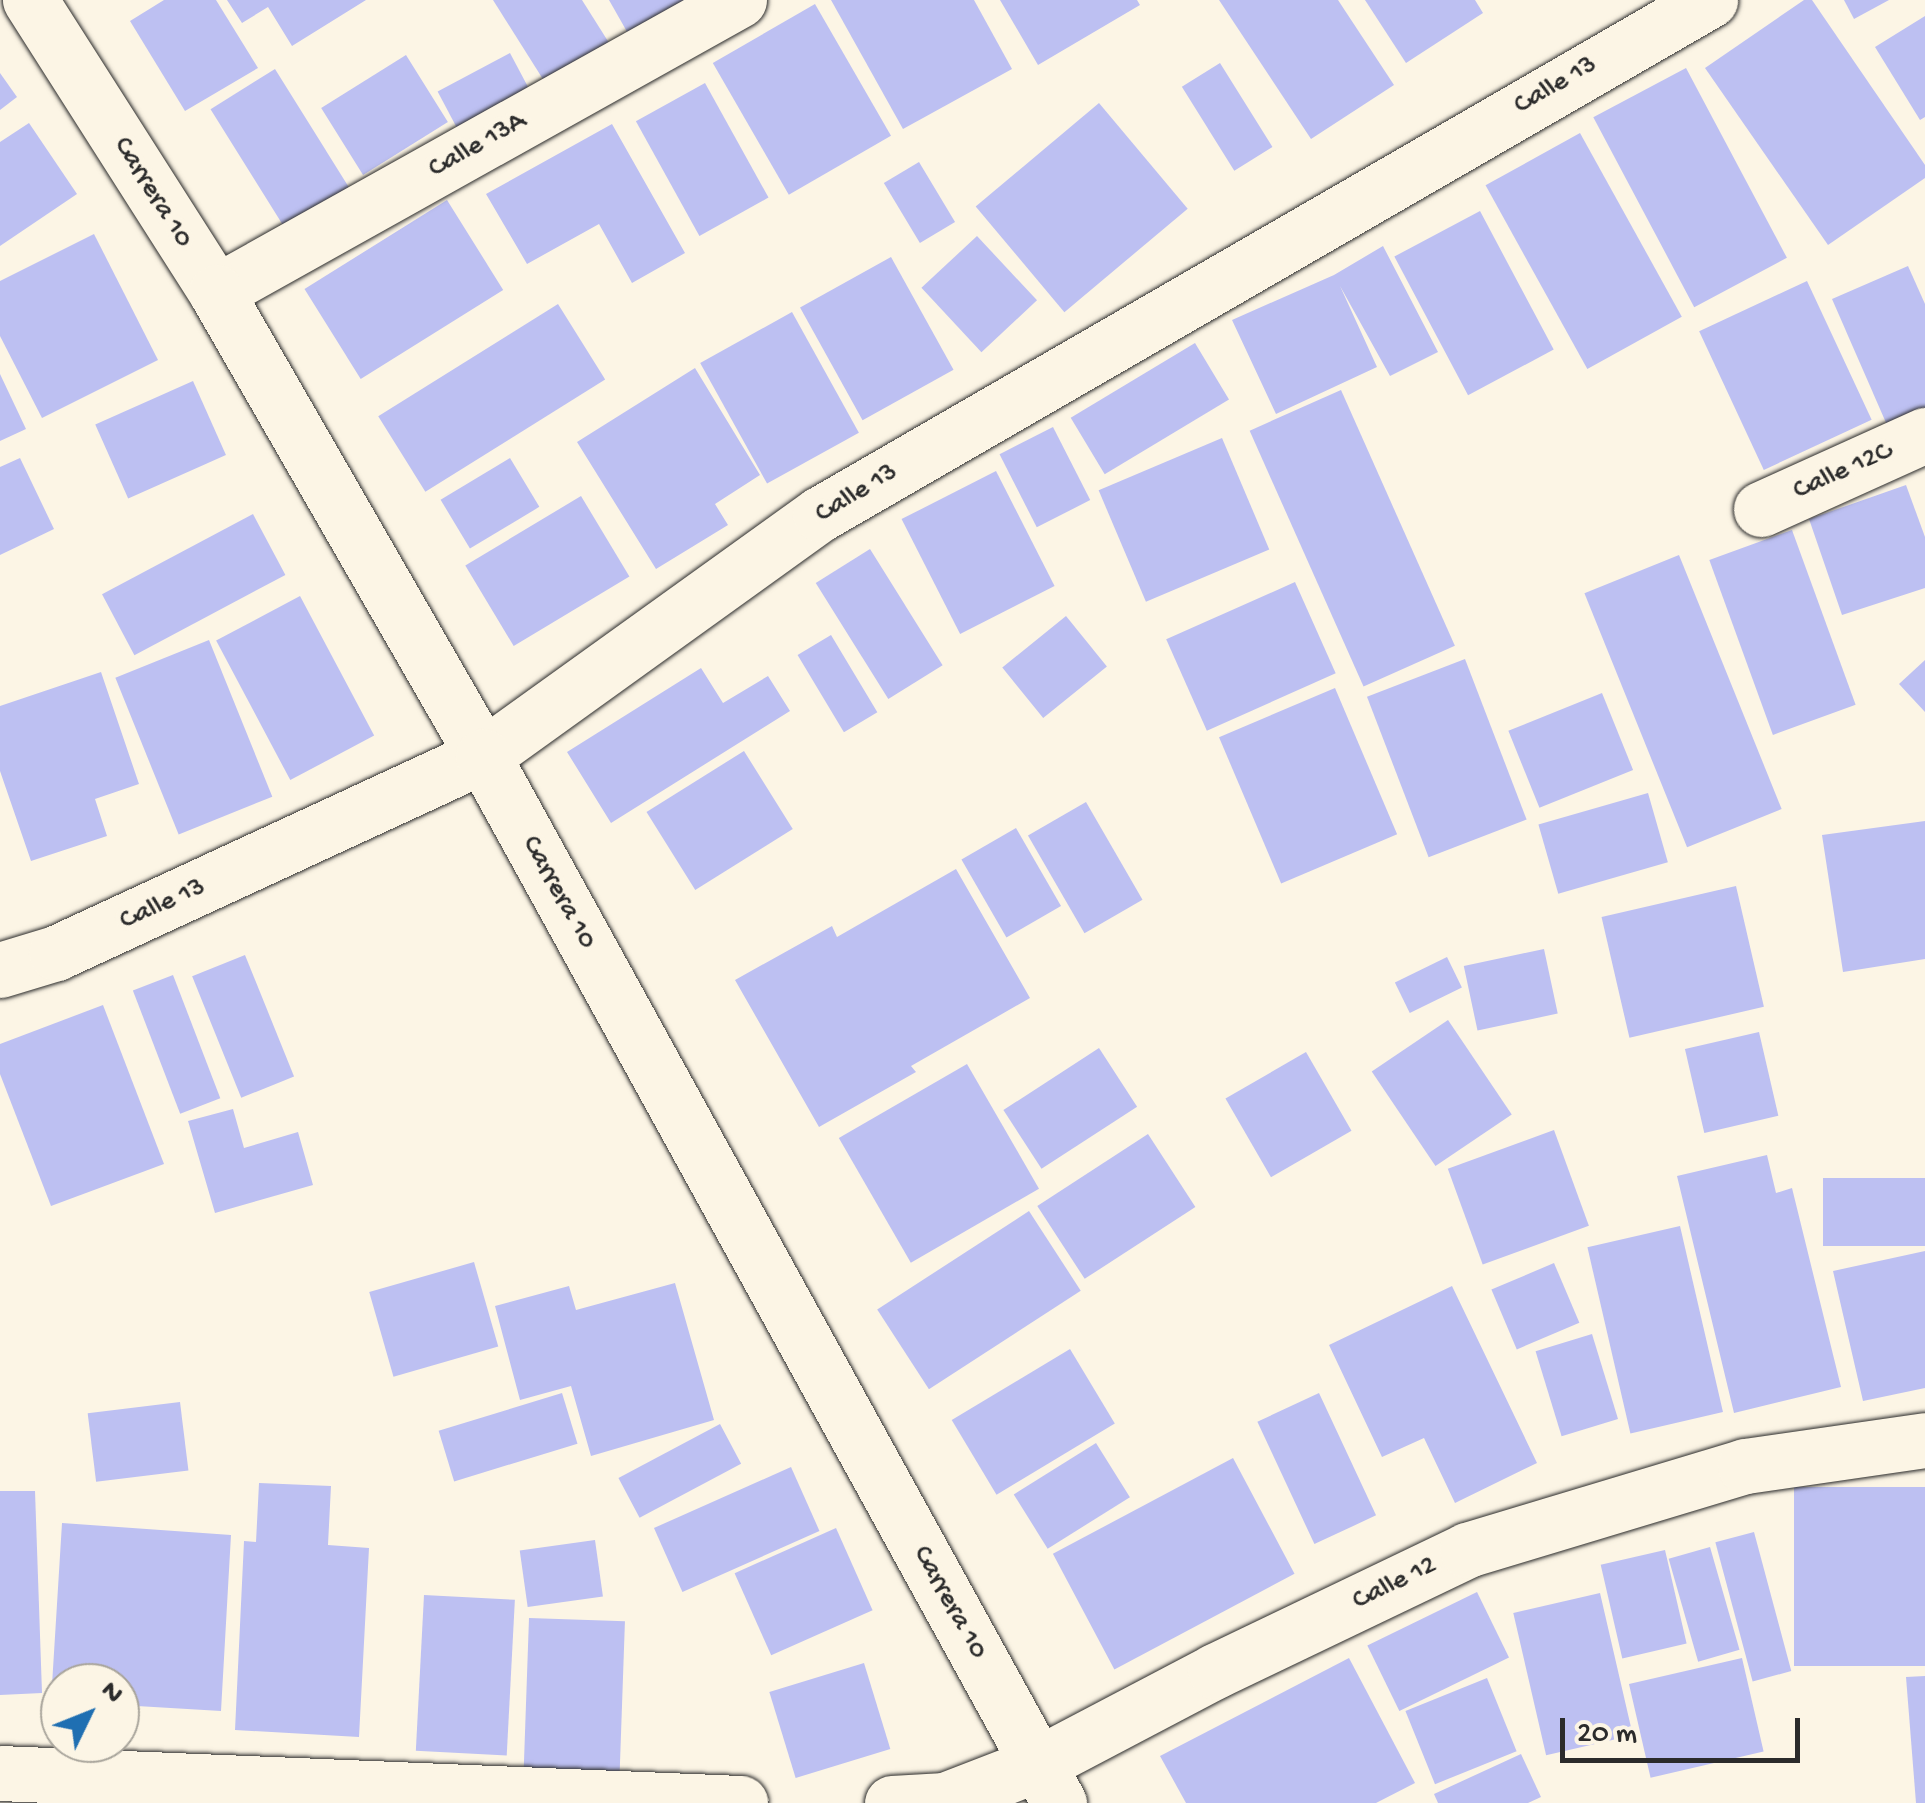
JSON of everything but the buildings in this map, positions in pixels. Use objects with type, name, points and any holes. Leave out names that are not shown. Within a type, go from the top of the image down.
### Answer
[{"type":"street","name":"Carrera 10","points":[[30,0],[216,292],[483,756],[1048,1783]]},
{"type":"street","name":"Calle 13A","points":[[216,292],[740,0]]},
{"type":"street","name":"Calle 13","points":[[0,970],[56,953],[483,756],[820,514],[1685,5]]},
{"type":"street","name":"Calle 12C","points":[[1761,509],[1925,434]]},
{"type":"street","name":"Calle 12","points":[[892,1803],[945,1800],[1048,1783],[1215,1671],[1467,1550],[1746,1466],[1925,1440]]},
{"type":"street","points":[[0,1774],[740,1803]]}]
